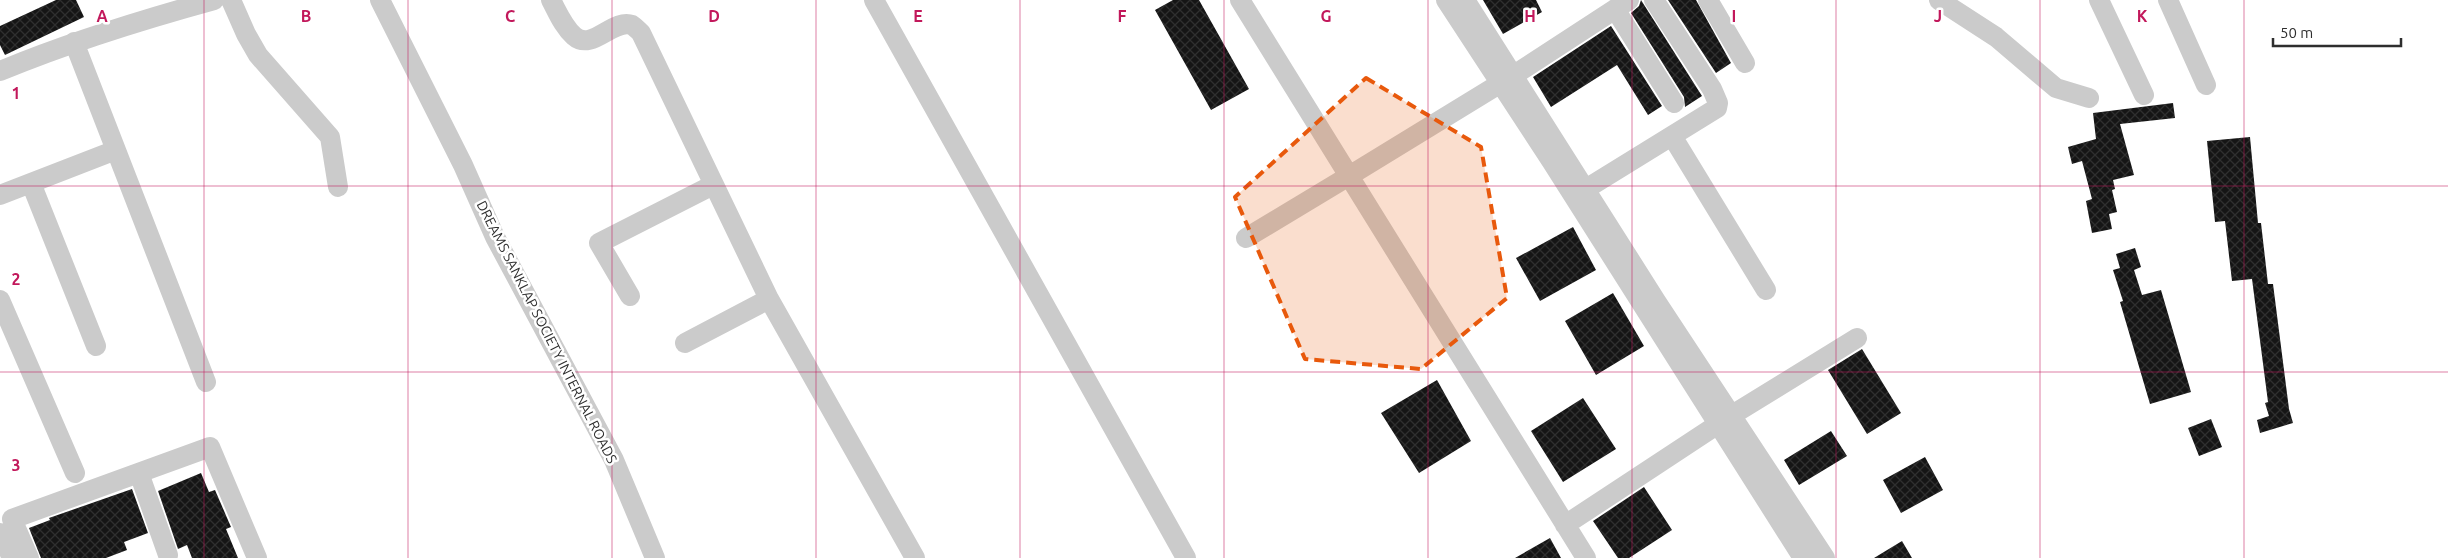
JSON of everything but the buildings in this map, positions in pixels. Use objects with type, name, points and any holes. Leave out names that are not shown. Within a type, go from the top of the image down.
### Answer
[{"type":"street","points":[[0,72],[74,42],[214,0]]},
{"type":"street","points":[[231,0],[246,34],[258,55],[330,137],[338,187]]},
{"type":"street","name":"DREAMS SANKLAP SOCIETY INTERNAL ROADS","points":[[380,0],[463,165],[495,237],[614,460],[655,558]]},
{"type":"street","points":[[551,0],[565,26],[576,38],[587,40],[620,25],[632,25],[641,33],[769,299],[915,558]]},
{"type":"street","points":[[874,0],[1186,558]]},
{"type":"street","points":[[1240,0],[1586,558]]},
{"type":"street","points":[[1446,0],[1507,79],[1580,192],[1724,420],[1803,558]]},
{"type":"street","points":[[1465,0],[1507,79]]},
{"type":"street","points":[[1580,192],[1717,108],[1718,103],[1712,89],[1654,0]]},
{"type":"street","points":[[1708,0],[1745,63]]},
{"type":"street","points":[[1939,0],[1996,37],[2056,88],[2089,98]]},
{"type":"street","points":[[2099,0],[2144,95]]},
{"type":"street","points":[[2168,0],[2206,85]]},
{"type":"street","points":[[1246,238],[1507,79],[1622,5],[1674,103]]},
{"type":"street","points":[[74,42],[206,382]]},
{"type":"street","points":[[1672,136],[1766,290]]},
{"type":"street","points":[[0,195],[116,150]]},
{"type":"street","points":[[31,183],[96,346]]},
{"type":"street","points":[[630,296],[600,243],[713,185]]},
{"type":"street","points":[[685,343],[769,299]]},
{"type":"street","points":[[0,300],[75,473]]},
{"type":"street","points":[[1565,525],[1724,420],[1857,338]]},
{"type":"street","points":[[1724,420],[1825,558]]},
{"type":"street","points":[[29,558],[12,519],[210,447],[257,558]]},
{"type":"street","points":[[139,473],[166,557]]},
{"type":"street","points":[[0,533],[12,558]]},
{"type":"highlighted area","points":[[1366,78],[1481,147],[1507,298],[1421,369],[1305,359],[1235,197]]}]
